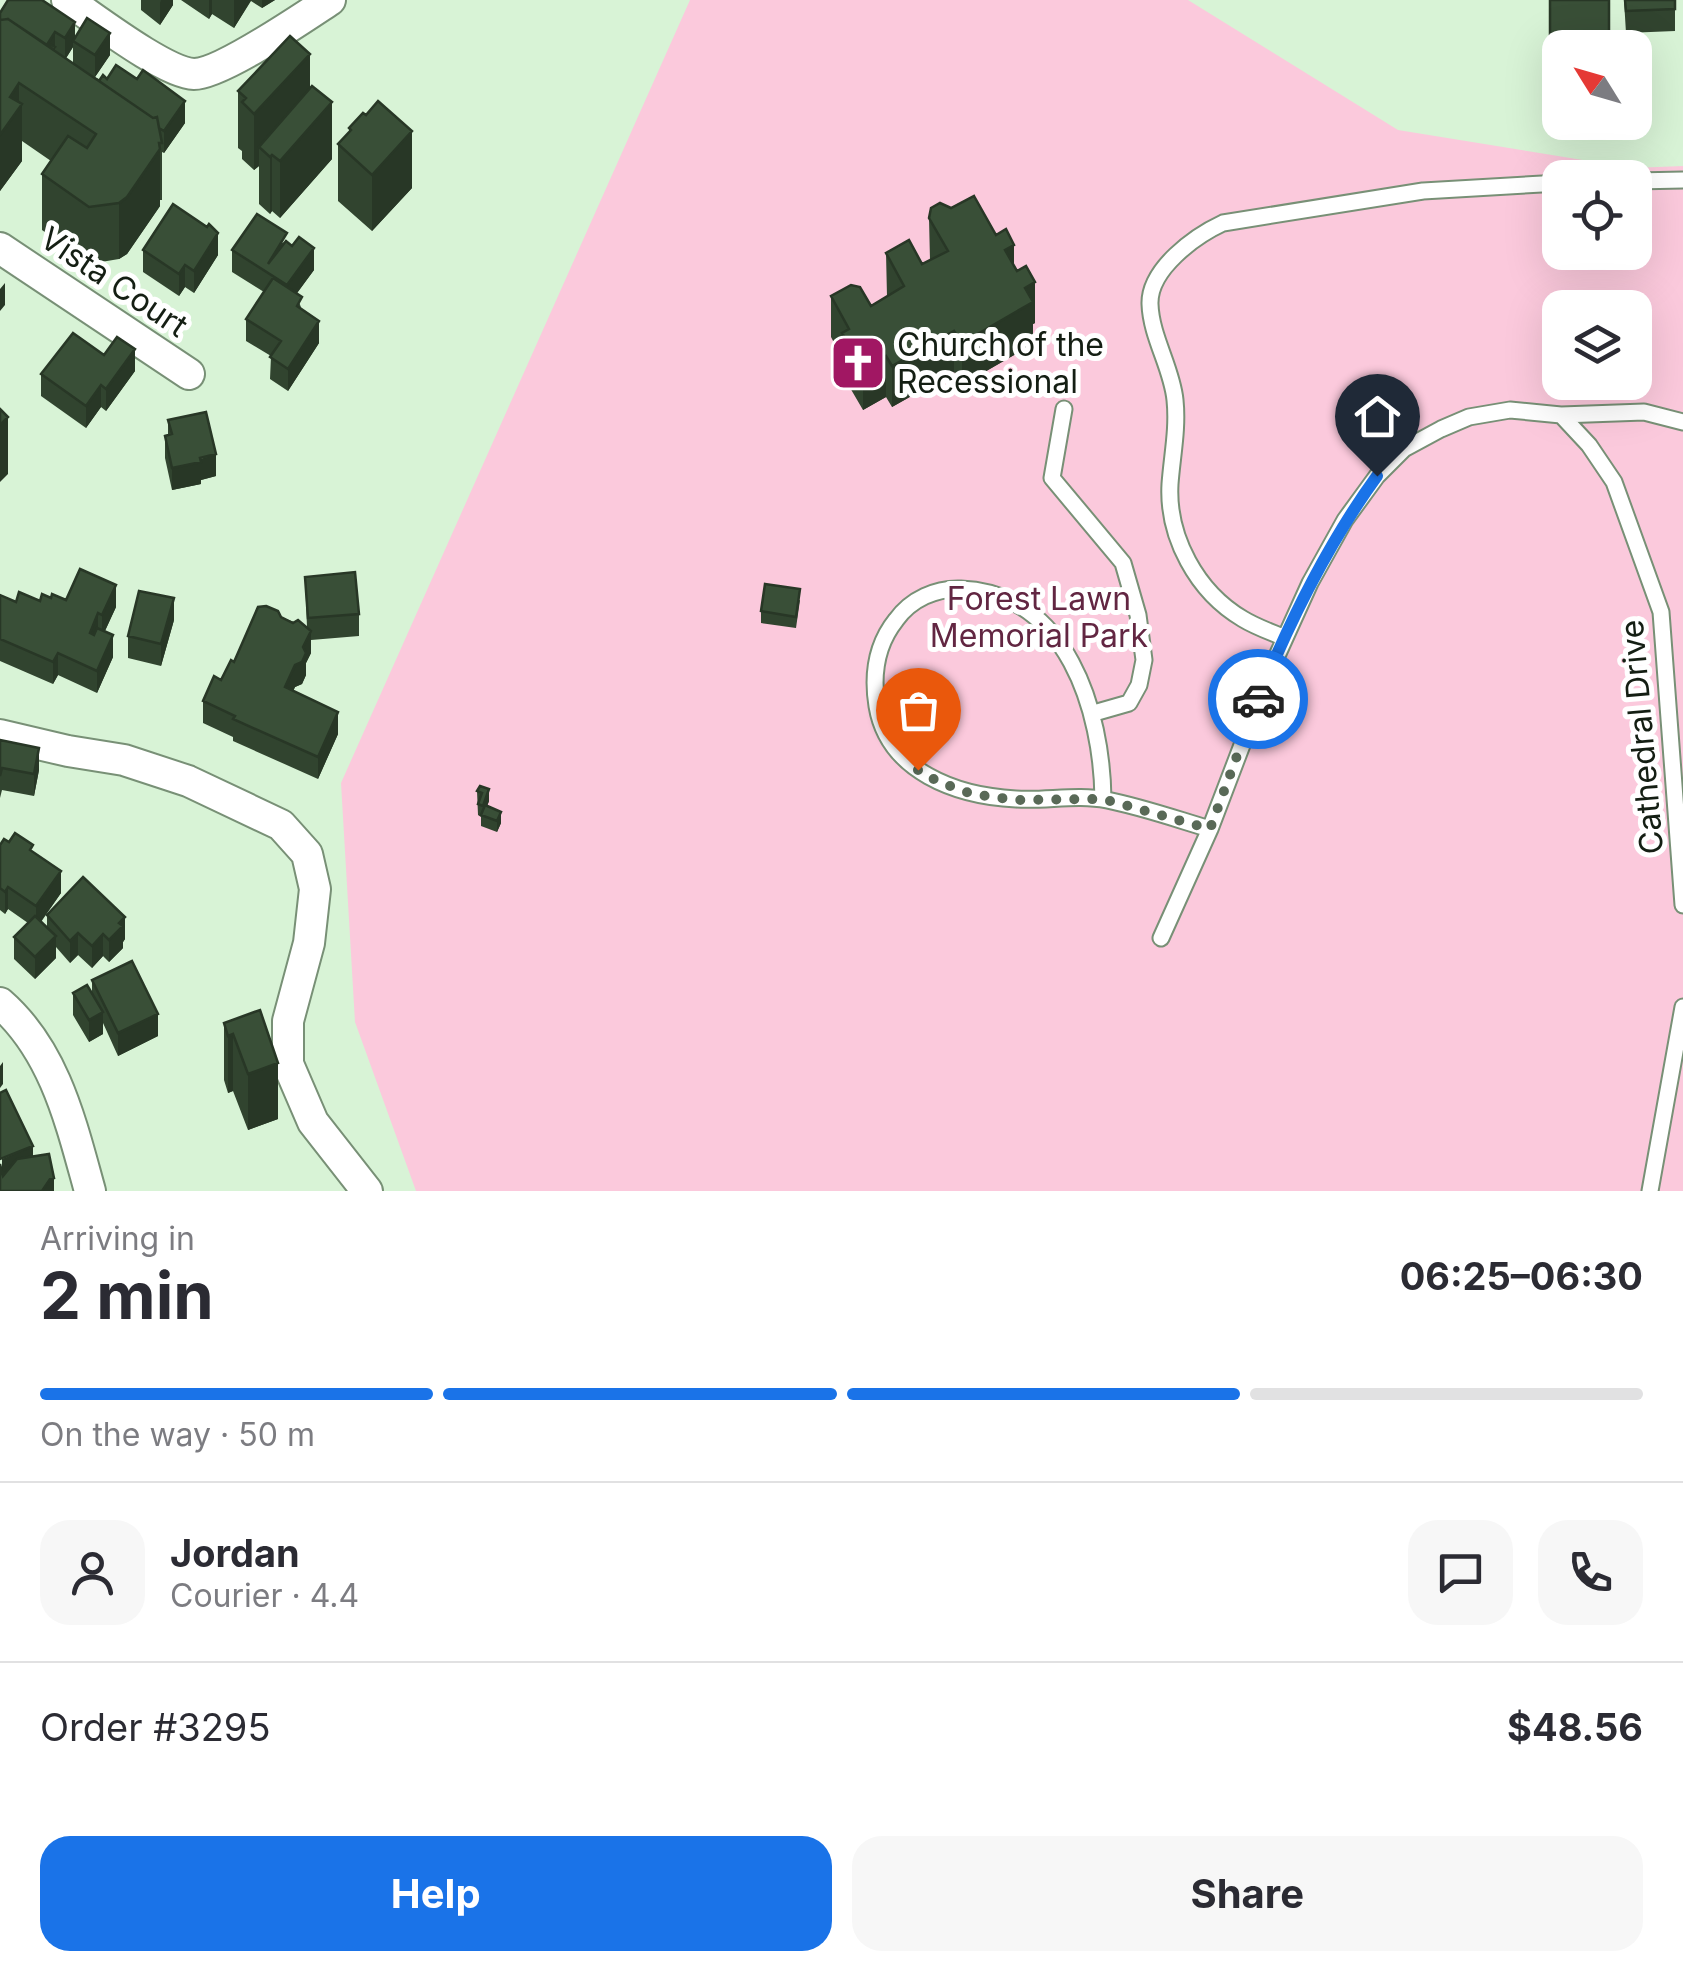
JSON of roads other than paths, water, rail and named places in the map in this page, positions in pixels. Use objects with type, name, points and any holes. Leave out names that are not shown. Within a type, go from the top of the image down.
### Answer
[{"type":"street","points":[[67,0],[167,66],[196,74],[249,52],[330,0]]},
{"type":"street","name":"Vista Court","points":[[0,248],[189,374]]},
{"type":"street","points":[[0,735],[68,752],[124,760],[188,781],[281,825],[308,854],[315,889],[308,943],[288,1021],[288,1064],[313,1122],[367,1191]]},
{"type":"street","points":[[0,1003],[20,1021],[47,1061],[70,1117],[90,1191]]},
{"type":"lane","points":[[1652,181],[1683,180]]},
{"type":"lane","points":[[1284,638],[1243,619],[1218,600],[1186,558],[1178,538],[1170,488],[1175,398],[1150,302],[1161,274],[1198,235],[1223,222],[1424,191],[1542,184]]},
{"type":"lane","points":[[1064,409],[1052,478],[1123,563],[1138,615],[1144,660],[1139,685],[1128,702],[1094,713]]},
{"type":"lane","points":[[1162,938],[1210,829],[1235,756],[1284,638],[1345,520],[1377,476],[1404,449],[1470,417],[1510,410],[1561,415],[1644,412],[1683,422]]},
{"type":"lane","name":"Cathedral Drive","points":[[1561,415],[1614,482],[1661,612],[1683,905]]},
{"type":"lane","points":[[1103,799],[1103,756],[1094,713],[1081,678],[1067,654],[1024,608],[975,589],[948,588],[918,598],[898,617],[876,659],[874,682],[884,731],[897,752],[928,776],[972,794],[1016,800],[1103,799],[1210,829]]},
{"type":"lane","points":[[1650,1191],[1683,1007]]},
{"type":"place","name":"Church of the Recessional","points":[[858,363]]},
{"type":"park label","name":"Forest Lawn Memorial Park","points":[[1039,618]]}]
